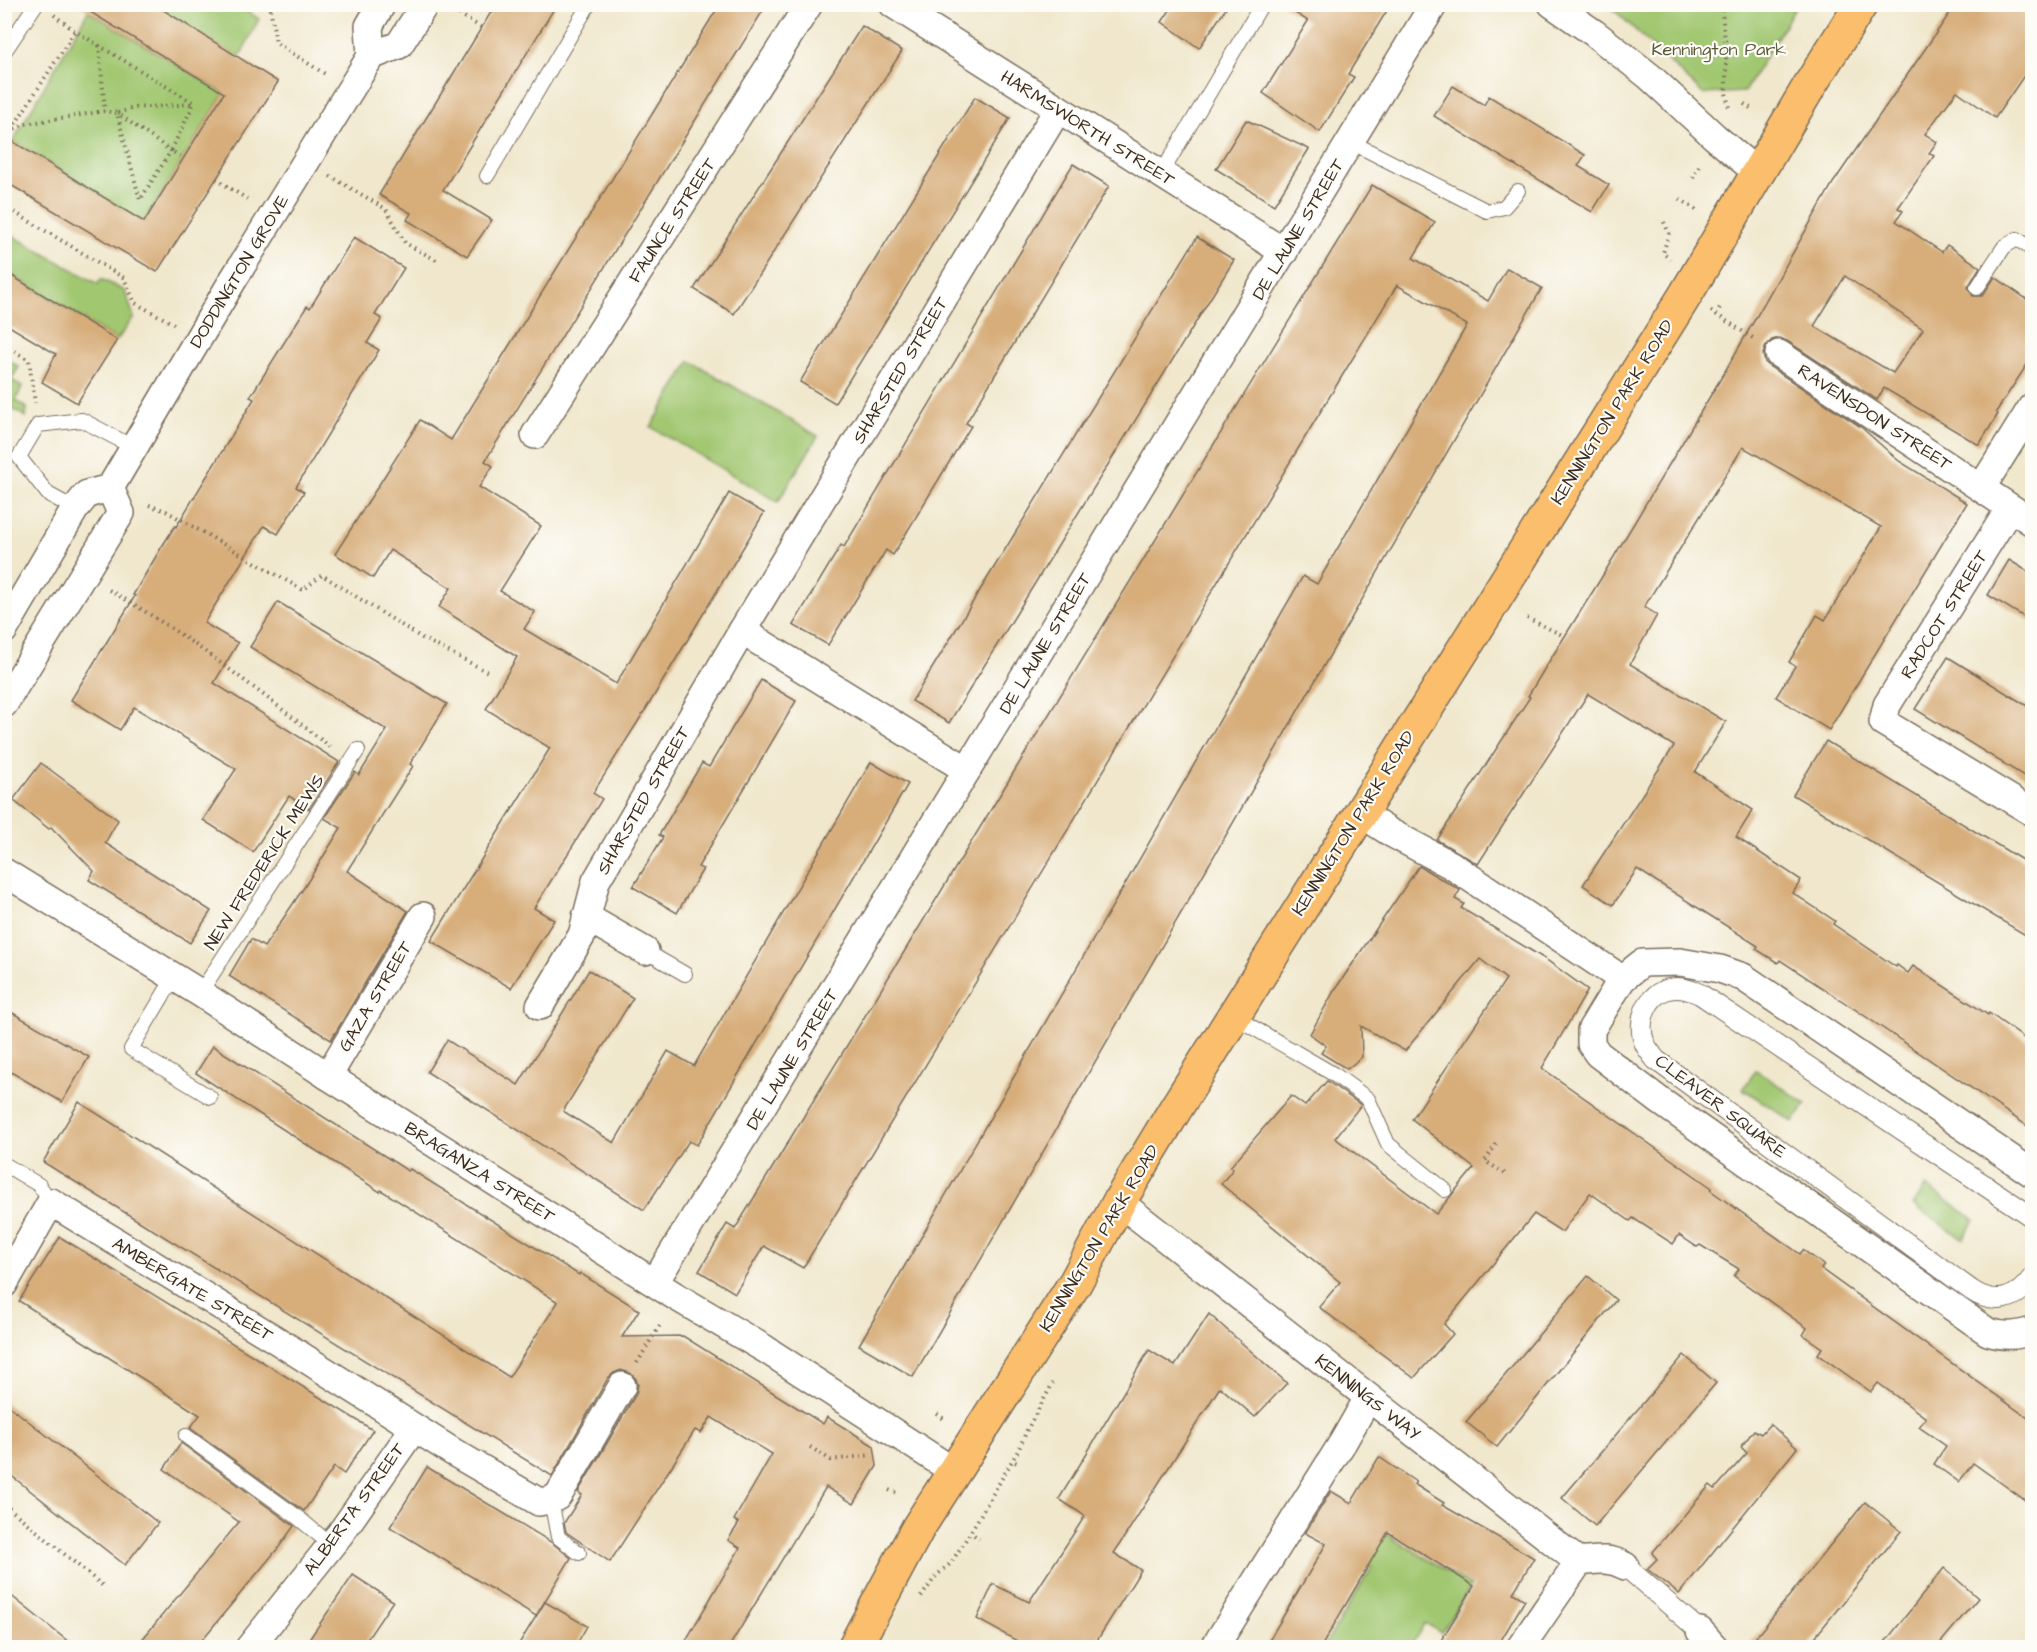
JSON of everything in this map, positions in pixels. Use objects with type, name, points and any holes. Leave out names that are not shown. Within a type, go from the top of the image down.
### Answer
[{"type":"highway","name":"KENNINGTON PARK ROAD","points":[[854,1647],[918,1528],[1076,1284],[1119,1202],[1233,1016],[1680,304],[1810,85],[1840,42],[1861,4]]},
{"type":"street","points":[[382,4],[369,27],[371,56],[399,45],[425,4]]},
{"type":"street","name":"FAUNCE STREET","points":[[535,435],[809,4]]},
{"type":"street","name":"HARMSWORTH STREET","points":[[893,4],[1284,252]]},
{"type":"street","name":"DE LAUNE STREET","points":[[665,1289],[967,770],[1434,4]]},
{"type":"street","points":[[1552,4],[1649,76],[1759,174]]},
{"type":"street","name":"DODDINGTON GROVE","points":[[110,488],[199,337],[371,56]]},
{"type":"street","name":"SHARSTED STREET","points":[[540,1006],[582,935],[596,881],[742,631],[1058,109]]},
{"type":"street","name":"RAVENSDON STREET","points":[[1779,354],[2021,515]]},
{"type":"street","points":[[1982,487],[2032,407]]},
{"type":"street","points":[[4,630],[75,509],[87,494],[110,488],[121,513],[4,704]]},
{"type":"street","name":"RADCOT STREET","points":[[2021,515],[1887,705],[1882,722],[2032,812]]},
{"type":"street","points":[[742,631],[967,770]]},
{"type":"street","points":[[1360,813],[1391,833],[1451,865],[1622,979]]},
{"type":"street","name":"BRAGANZA STREET","points":[[4,872],[200,993],[665,1289],[765,1349],[955,1472]]},
{"type":"street","name":"GAZA STREET","points":[[328,1076],[423,916]]},
{"type":"street","points":[[586,918],[645,951]]},
{"type":"street","name":"CLEAVER SQUARE","points":[[2032,1173],[1743,977],[1720,969],[1680,962],[1642,963],[1622,979],[1591,1030],[1591,1044],[1598,1054],[1660,1101],[1988,1332],[2004,1337],[2018,1336],[2032,1331]]},
{"type":"street","name":"CLEAVER SQUARE","points":[[2032,1217],[1700,994],[1680,988],[1670,989],[1654,996],[1647,1007],[1644,1015],[1643,1035],[1646,1045],[1656,1060],[1978,1296],[1993,1300],[2009,1298],[2025,1288],[2032,1278]]},
{"type":"street","points":[[4,1284],[51,1202]]},
{"type":"street","name":"AMBERGATE STREET","points":[[51,1202],[273,1338],[414,1428]]},
{"type":"street","name":"KENNINGS WAY","points":[[1119,1202],[1579,1562]]},
{"type":"street","points":[[551,1500],[558,1496],[622,1386]]},
{"type":"street","points":[[1214,1647],[1343,1442],[1368,1398]]},
{"type":"street","name":"ALBERTA STREET","points":[[249,1647],[340,1534],[414,1428],[539,1502],[551,1500]]},
{"type":"street","points":[[1520,1647],[1579,1562],[1604,1559],[1614,1560],[1625,1566],[1707,1639]]},
{"type":"lane","points":[[487,176],[589,4]]},
{"type":"lane","points":[[1161,174],[1262,4]]},
{"type":"lane","points":[[4,52],[42,8]]},
{"type":"lane","points":[[1351,142],[1487,211],[1504,207],[1518,191]]},
{"type":"lane","points":[[1977,288],[2004,247],[2017,239],[2032,249]]},
{"type":"lane","points":[[75,509],[48,494],[19,457],[38,425],[82,420],[133,447]]},
{"type":"lane","name":"NEW FREDERICK MEWS","points":[[200,993],[354,756]]},
{"type":"lane","points":[[645,951],[685,974]]},
{"type":"lane","points":[[174,977],[131,1049],[210,1097]]},
{"type":"lane","points":[[1233,1016],[1335,1075],[1368,1100],[1389,1144],[1445,1190]]},
{"type":"lane","points":[[4,1164],[39,1185],[51,1202]]},
{"type":"lane","points":[[186,1436],[296,1516],[330,1544]]},
{"type":"lane","points":[[551,1500],[558,1537],[579,1553]]},
{"type":"path","points":[[268,4],[276,43],[351,90]]},
{"type":"path","points":[[1721,4],[1726,49],[1726,93],[1730,110]]},
{"type":"path","points":[[42,8],[75,31],[194,104]]},
{"type":"path","points":[[453,10],[482,28]]},
{"type":"path","points":[[12,130],[75,31]]},
{"type":"path","points":[[98,45],[105,111]]},
{"type":"path","points":[[117,113],[133,108],[194,104]]},
{"type":"path","points":[[117,113],[140,200],[171,151],[194,104]]},
{"type":"path","points":[[1744,104],[1752,110]]},
{"type":"path","points":[[12,130],[25,124],[105,111],[117,113],[184,158]]},
{"type":"path","points":[[4,126],[12,130]]},
{"type":"path","points":[[306,162],[386,209],[405,243],[440,262]]},
{"type":"path","points":[[216,179],[273,215]]},
{"type":"path","points":[[1680,199],[1688,204]]},
{"type":"path","points":[[4,206],[124,278],[135,303],[199,337]]},
{"type":"path","points":[[1663,253],[1669,233],[1664,222]]},
{"type":"path","points":[[1719,309],[1722,304]]},
{"type":"path","name":"RAVENSDON STREET","points":[[1716,314],[1779,354]]},
{"type":"path","points":[[4,345],[29,360],[38,425]]},
{"type":"path","points":[[145,513],[150,504],[166,511],[303,590],[322,575],[422,638],[488,672]]},
{"type":"path","points":[[84,576],[146,611],[354,756]]},
{"type":"path","points":[[1527,618],[1564,636]]},
{"type":"path","points":[[1496,1144],[1485,1161],[1507,1175]]},
{"type":"path","points":[[622,1386],[665,1289]]},
{"type":"path","points":[[917,1604],[936,1576],[951,1563],[970,1533],[1059,1374]]},
{"type":"path","points":[[937,1414],[944,1419]]},
{"type":"path","points":[[810,1447],[831,1460],[875,1455],[914,1445]]},
{"type":"path","points":[[1015,1462],[1020,1464]]},
{"type":"path","points":[[889,1490],[899,1494]]},
{"type":"path","points":[[4,1504],[103,1586]]},
{"type":"path","points":[[974,1536],[979,1539]]},
{"type":"green space","points":[[154,5],[238,5],[259,19],[239,58]]},
{"type":"green space","name":"Kennington Park","points":[[1609,5],[1797,5],[1744,92],[1703,94]]},
{"type":"green space","points":[[88,11],[224,93],[144,222],[13,141]]},
{"type":"green space","points":[[4,231],[98,284],[101,279],[125,291],[134,317],[117,340],[5,271]]},
{"type":"green space","points":[[5,358],[19,367],[11,380],[22,386],[16,401],[27,408],[26,417],[5,404]]},
{"type":"green space","points":[[690,361],[818,436],[778,502],[651,427]]},
{"type":"green space","points":[[1756,1070],[1806,1104],[1793,1122],[1743,1089]]},
{"type":"green space","points":[[1926,1186],[1975,1220],[1963,1239],[1913,1205]]},
{"type":"green space","points":[[1370,1524],[1471,1586],[1442,1633],[1425,1623],[1410,1647],[1323,1648],[1372,1567],[1351,1555]]},
{"type":"building","points":[[77,4],[154,4],[278,82],[157,272],[4,181],[4,136],[144,222],[224,93]]},
{"type":"building","points":[[496,4],[557,4],[443,190],[492,220],[467,256],[407,220],[411,213],[379,195]]},
{"type":"building","points":[[720,4],[767,4],[485,461],[493,466],[479,487],[541,526],[500,591],[535,612],[524,629],[616,684],[729,493],[764,513],[593,793],[602,799],[534,908],[554,920],[511,988],[431,941],[550,748],[486,709],[517,657],[439,607],[451,588],[390,550],[373,578],[335,554],[420,420],[451,440]]},
{"type":"building","points":[[1174,4],[1229,4],[1199,48],[1162,22]]},
{"type":"building","points":[[1281,4],[1391,4],[1348,74],[1354,77],[1320,132],[1263,93],[1308,21]]},
{"type":"building","points":[[1956,4],[2032,4],[2032,64],[1995,118],[1957,91],[1925,134],[1937,142],[1929,153],[1934,156],[1898,208],[1903,211],[1896,221],[1942,252],[1947,245],[1980,267],[1968,287],[1973,296],[1982,296],[1995,277],[2032,303],[2032,357],[1996,412],[1998,414],[1979,445],[1884,388],[1877,400],[1787,341],[1779,338],[1772,340],[1766,346],[1763,354],[1765,362],[1770,367],[1861,427],[1899,461],[1967,503],[1829,730],[1776,697],[1795,666],[1789,662],[1817,615],[1825,620],[1881,527],[1743,447],[1644,607],[1657,615],[1630,664],[1726,722],[1695,772],[1753,810],[1736,837],[1801,880],[1793,893],[1835,921],[1833,924],[1896,967],[1897,965],[1908,973],[1913,966],[1988,1015],[1989,1013],[2032,1044],[2032,1129],[1856,1010],[1780,960],[1778,963],[1756,949],[1758,946],[1637,869],[1613,905],[1583,885],[1674,746],[1588,694],[1478,864],[1437,840],[1530,697],[1528,696],[1727,368],[1833,183]],"holes":[[[1845,276],[1923,329],[1893,373],[1814,326]]]},
{"type":"building","points":[[862,26],[902,51],[734,314],[694,289]]},
{"type":"building","points":[[1453,86],[1484,105],[1489,96],[1585,155],[1578,166],[1609,185],[1592,212],[1434,116]]},
{"type":"building","points":[[975,97],[1010,118],[835,403],[800,382]]},
{"type":"building","points":[[1246,120],[1309,149],[1274,205],[1216,169]]},
{"type":"building","points":[[1073,164],[1109,186],[966,423],[971,426],[893,555],[886,550],[828,645],[793,625],[841,545],[844,547]]},
{"type":"building","points":[[1372,185],[1435,222],[1413,258],[1488,301],[1507,268],[1542,288],[913,1377],[859,1345],[1303,576],[1317,584],[1467,325],[1397,285],[803,1268],[764,1246],[735,1293],[699,1271],[727,1224],[735,1229]]},
{"type":"building","points":[[354,237],[404,268],[375,315],[382,319],[367,343],[379,350],[296,487],[304,492],[278,534],[264,526],[204,623],[238,643],[214,683],[339,762],[309,809],[289,796],[253,852],[203,820],[236,769],[134,707],[120,730],[71,700],[135,596],[133,595],[161,548],[254,399],[250,397],[307,306],[310,308]]},
{"type":"building","points":[[1197,237],[1234,260],[949,723],[912,701]]},
{"type":"building","points":[[4,271],[117,340],[77,403],[42,382],[56,354],[4,323]]},
{"type":"building","points":[[2009,560],[2032,574],[2032,622],[1988,595]]},
{"type":"building","points":[[278,602],[447,704],[410,764],[413,766],[347,871],[408,911],[331,1040],[229,976],[251,939],[264,947],[305,886],[341,828],[324,818],[355,772],[359,775],[387,730],[250,647]]},
{"type":"building","points":[[1948,657],[2032,709],[2032,781],[1915,709]]},
{"type":"building","points":[[761,680],[796,701],[698,867],[703,869],[677,913],[633,887],[663,837],[659,835],[702,763],[709,767]]},
{"type":"building","points":[[1826,741],[2032,866],[2032,939],[1793,795]]},
{"type":"building","points":[[871,762],[908,784],[697,1145],[689,1141],[644,1210],[427,1072],[447,1040],[518,1085],[589,970],[633,998],[563,1111],[614,1143],[668,1051],[694,1066]]},
{"type":"building","points":[[41,763],[118,820],[105,843],[211,911],[190,943],[89,880],[94,871],[51,827],[49,829],[13,800]]},
{"type":"building","points":[[1419,866],[1460,890],[1455,899],[1464,904],[1461,908],[1545,959],[1588,990],[1542,1068],[1712,1188],[1710,1190],[1800,1254],[1803,1250],[1824,1265],[1821,1269],[2032,1421],[2032,1505],[1973,1463],[1959,1482],[1934,1464],[1946,1446],[1919,1427],[1926,1418],[1878,1383],[1871,1392],[1818,1354],[1822,1348],[1803,1335],[1807,1328],[1734,1276],[1739,1269],[1679,1235],[1673,1244],[1633,1218],[1630,1221],[1590,1193],[1562,1232],[1534,1214],[1444,1324],[1453,1334],[1414,1378],[1319,1307],[1340,1282],[1221,1184],[1233,1169],[1230,1167],[1291,1096],[1305,1106],[1327,1081],[1361,1105],[1335,1138],[1436,1214],[1474,1168],[1412,1119],[1506,979],[1480,959],[1405,1051],[1361,1026],[1362,1057],[1347,1069],[1321,1053],[1326,1046],[1310,1034],[1334,991]]},
{"type":"building","points":[[4,1008],[89,1057],[62,1102],[4,1068]]},
{"type":"building","points":[[213,1046],[408,1171],[410,1169],[639,1310],[622,1337],[683,1336],[823,1424],[827,1417],[874,1446],[877,1466],[854,1504],[826,1487],[729,1647],[682,1647],[740,1548],[728,1540],[739,1523],[734,1520],[772,1454],[711,1417],[701,1433],[695,1430],[610,1562],[566,1532],[564,1523],[582,1495],[578,1492],[636,1394],[638,1385],[630,1373],[621,1370],[608,1378],[552,1476],[43,1162],[79,1102],[509,1377],[558,1302],[381,1190],[380,1192],[196,1073]]},
{"type":"building","points":[[60,1237],[373,1430],[344,1474],[334,1467],[304,1511],[190,1428],[200,1415],[19,1301]]},
{"type":"building","points":[[1588,1276],[1616,1300],[1497,1447],[1466,1422]]},
{"type":"building","points":[[1209,1314],[1287,1383],[1255,1417],[1220,1387],[1114,1553],[1141,1570],[1093,1647],[1028,1647],[977,1619],[993,1584],[1029,1602],[1085,1516],[1059,1499],[1149,1350],[1175,1366]]},
{"type":"building","points":[[1684,1355],[1716,1383],[1595,1526],[1562,1498]]},
{"type":"building","points":[[4,1402],[158,1523],[125,1565],[4,1470]]},
{"type":"building","points":[[1770,1424],[1797,1448],[1679,1594],[1647,1569],[1657,1559],[1652,1553],[1710,1485],[1715,1489],[1747,1453],[1741,1447],[1754,1430],[1761,1434]]},
{"type":"building","points":[[181,1443],[294,1526],[196,1647],[136,1647],[239,1522],[164,1469]]},
{"type":"building","points":[[1379,1457],[1416,1482],[1414,1484],[1444,1503],[1442,1505],[1534,1558],[1513,1593],[1525,1600],[1497,1647],[1437,1647],[1474,1586],[1388,1532],[1321,1647],[1265,1647],[1326,1544],[1305,1533],[1331,1491],[1351,1503]]},
{"type":"building","points":[[427,1467],[551,1542],[571,1558],[536,1616],[390,1527]]},
{"type":"building","points":[[1865,1502],[1901,1531],[1807,1647],[1748,1647]]},
{"type":"building","points":[[1944,1568],[1978,1598],[1937,1647],[1881,1647]]},
{"type":"building","points":[[353,1575],[393,1601],[362,1647],[304,1647]]},
{"type":"building","points":[[4,1590],[75,1647],[4,1647]]},
{"type":"building","points":[[545,1602],[587,1626],[575,1647],[517,1647]]}]
